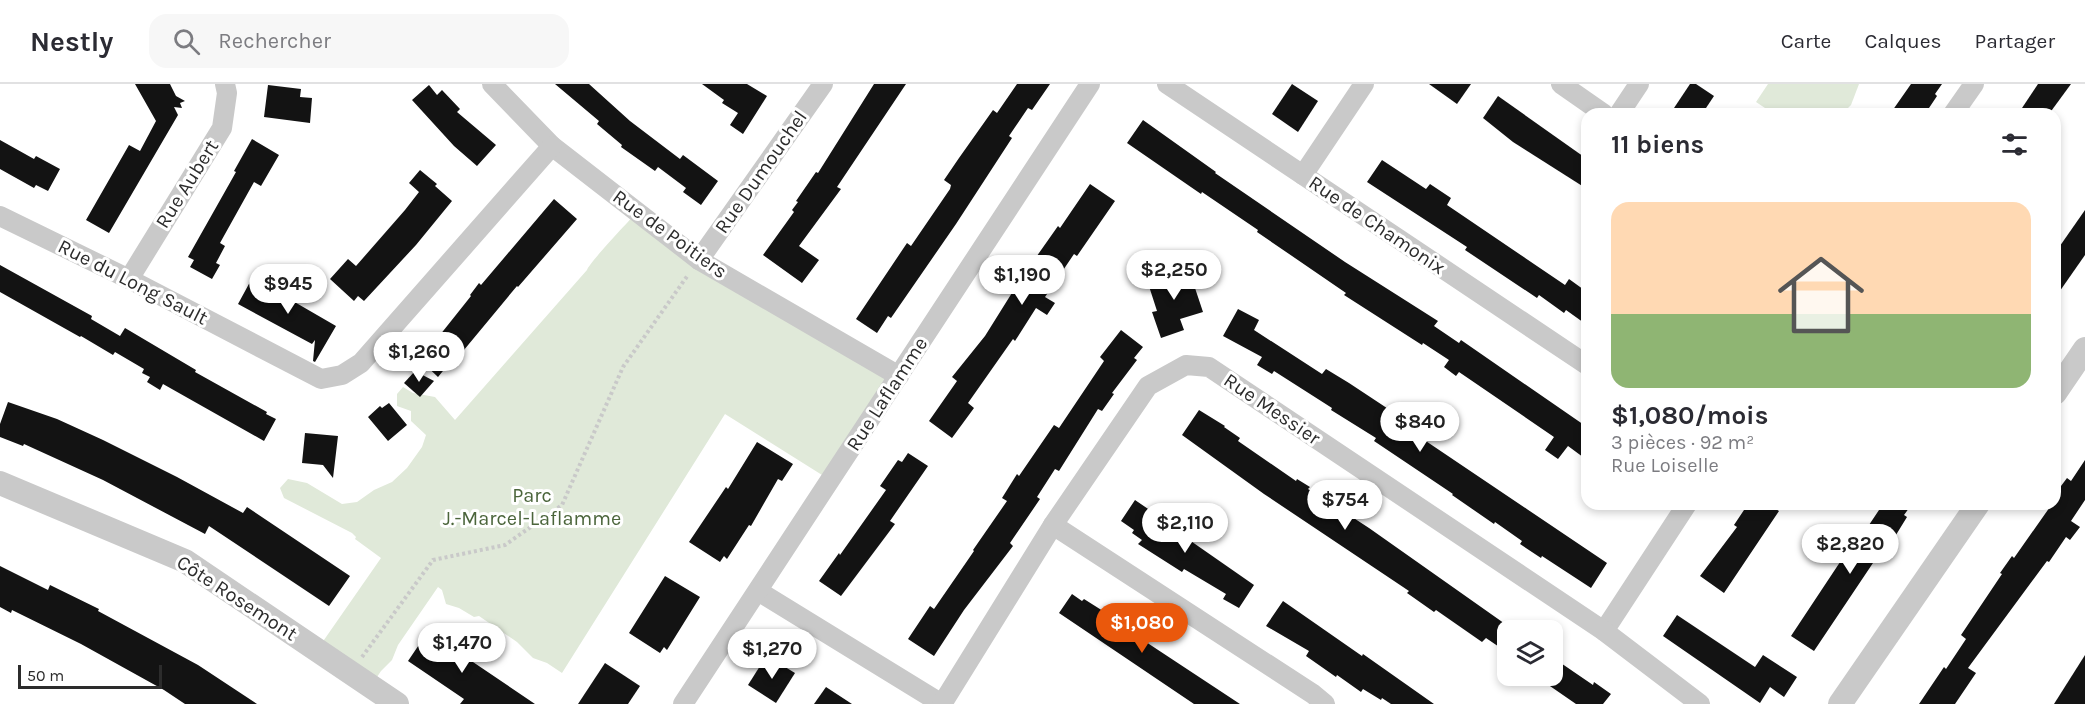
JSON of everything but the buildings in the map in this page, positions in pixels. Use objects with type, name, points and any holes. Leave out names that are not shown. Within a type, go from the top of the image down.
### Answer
[{"type":"street","name":"Rue Aubert","points":[[129,279],[222,128],[227,93],[225,84]]},
{"type":"street","name":"Rue de Poitiers","points":[[492,84],[552,146],[699,260],[899,376]]},
{"type":"street","name":"Rue Laflamme","points":[[683,704],[1090,84]]},
{"type":"street","name":"Rue de Chamonix","points":[[1167,84],[1581,362]]},
{"type":"street","points":[[1303,175],[1364,84]]},
{"type":"street","points":[[1561,84],[1595,108]]},
{"type":"street","points":[[1623,108],[1639,84]]},
{"type":"street","points":[[1957,108],[1974,84]]},
{"type":"street","name":"Rue Dumouchel","points":[[699,260],[817,86]]},
{"type":"street","name":"Rue du Long Sault","points":[[0,216],[129,279],[321,379],[342,375],[361,363],[552,146]]},
{"type":"street","points":[[2061,384],[2085,349]]},
{"type":"street","name":"Rue Messier","points":[[942,704],[1053,525],[1148,386],[1186,365],[1209,367],[1604,631],[1700,704]]},
{"type":"street","name":"Côte Rosemont","points":[[0,483],[185,561],[397,704]]},
{"type":"street","points":[[1604,631],[1683,510]]},
{"type":"street","points":[[1840,704],[1974,510]]},
{"type":"street","points":[[1053,525],[1325,704]]},
{"type":"street","points":[[758,591],[942,704]]},
{"type":"path","points":[[350,673],[433,560],[506,545],[562,505],[623,367],[699,260]]},
{"type":"green space","points":[[1768,84],[1859,84],[1848,108],[1765,108],[1756,102]]},
{"type":"green space","name":"Parc J.-Marcel-Laflamme","points":[[637,212],[899,376],[830,480],[725,414],[562,673],[547,663],[533,658],[517,642],[479,616],[474,617],[459,608],[446,604],[442,590],[438,587],[398,645],[392,660],[371,686],[317,650],[381,558],[355,539],[352,533],[284,498],[280,488],[288,479],[307,483],[342,504],[357,502],[374,490],[392,482],[407,468],[422,447],[426,435],[411,421],[411,411],[397,406],[397,394],[403,387],[413,393],[435,397],[455,420]]}]
